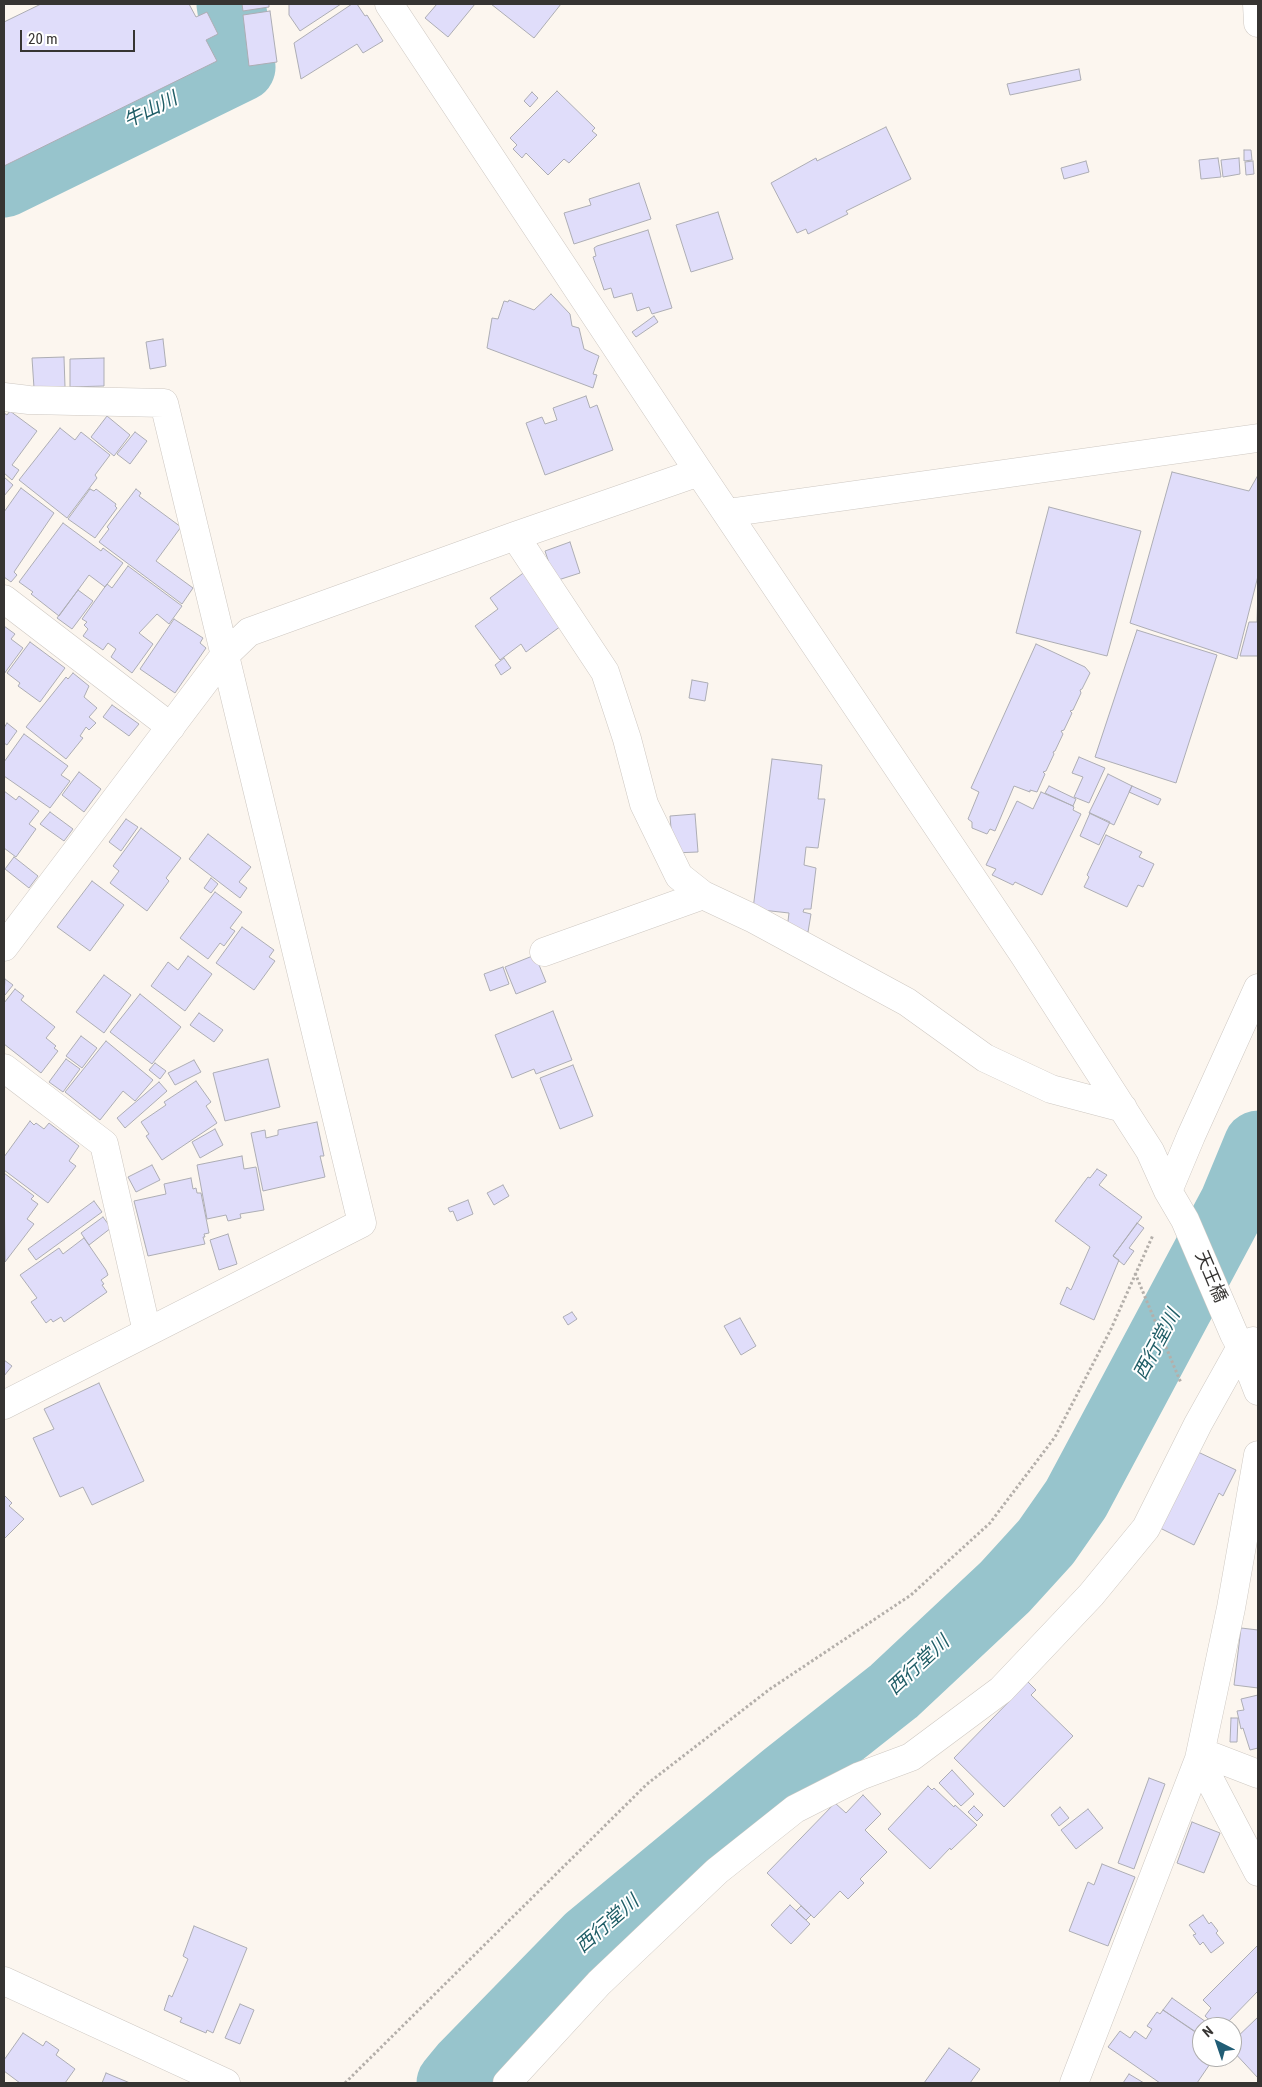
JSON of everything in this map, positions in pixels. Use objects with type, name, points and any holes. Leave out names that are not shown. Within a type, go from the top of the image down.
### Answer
[{"type":"street","name":"天王橋","points":[[389,4],[699,472],[1024,955],[1150,1151],[1168,1191],[1185,1220],[1244,1340],[1258,1391]]},
{"type":"street","points":[[1257,4],[1258,22]]},
{"type":"street","points":[[4,397],[29,400],[164,403],[362,1224],[4,1405]]},
{"type":"street","points":[[727,513],[1258,438]]},
{"type":"street","points":[[4,947],[224,656],[249,632],[699,472]]},
{"type":"street","points":[[516,536],[605,672],[628,739],[644,804],[679,876],[703,895],[752,918],[907,1002],[985,1058],[1051,1089],[1123,1108]]},
{"type":"street","points":[[4,599],[171,727]]},
{"type":"street","points":[[544,952],[703,895]]},
{"type":"street","points":[[1168,1191],[1258,988]]},
{"type":"street","points":[[4,1068],[104,1144],[147,1332]]},
{"type":"street","points":[[507,2083],[599,1982],[732,1858],[795,1809],[860,1776],[911,1757],[1000,1690],[1091,1595],[1146,1528],[1198,1424],[1244,1340]]},
{"type":"street","points":[[1074,2083],[1200,1756],[1231,1608],[1258,1454]]},
{"type":"street","points":[[1200,1756],[1258,1774]]},
{"type":"street","points":[[1200,1756],[1258,1872]]},
{"type":"street","points":[[4,1981],[226,2083]]},
{"type":"path","points":[[345,2083],[647,1784],[770,1689],[912,1596],[990,1523],[1055,1437],[1111,1329],[1151,1242],[1168,1191]]},
{"type":"path","points":[[1151,1242],[1136,1274],[1180,1383]]},
{"type":"building","points":[[41,4],[189,4],[196,17],[207,12],[218,34],[206,40],[217,61],[4,166],[4,22]]},
{"type":"building","points":[[242,4],[269,4],[269,7],[243,11]]},
{"type":"building","points":[[289,4],[341,4],[300,31],[289,15]]},
{"type":"building","points":[[352,4],[357,4],[365,16],[367,15],[383,41],[363,53],[357,44],[301,79],[294,43]]},
{"type":"building","points":[[437,4],[475,4],[448,37],[425,18]]},
{"type":"building","points":[[491,4],[561,4],[534,38]]},
{"type":"building","points":[[270,11],[277,62],[249,66],[243,15]]},
{"type":"building","points":[[1079,69],[1081,80],[1010,95],[1007,84]]},
{"type":"building","points":[[557,91],[595,128],[592,131],[597,135],[569,163],[564,159],[548,175],[526,153],[522,158],[513,149],[517,145],[510,138]]},
{"type":"building","points":[[532,92],[538,98],[530,107],[524,101]]},
{"type":"building","points":[[886,127],[911,179],[846,211],[848,214],[808,234],[806,229],[797,233],[771,183],[816,158],[817,161]]},
{"type":"building","points":[[1244,150],[1251,150],[1252,160],[1244,161]]},
{"type":"building","points":[[1218,158],[1221,177],[1201,179],[1199,160]]},
{"type":"building","points":[[1239,158],[1240,174],[1223,177],[1221,160]]},
{"type":"building","points":[[1086,161],[1089,172],[1064,179],[1061,168]]},
{"type":"building","points":[[1253,161],[1254,174],[1246,175],[1245,162]]},
{"type":"building","points":[[639,183],[651,219],[574,244],[564,213],[591,205],[589,199]]},
{"type":"building","points":[[718,212],[733,259],[691,272],[676,225]]},
{"type":"building","points":[[648,230],[672,308],[652,314],[649,307],[637,311],[632,293],[614,298],[611,288],[604,290],[593,257],[596,256],[594,248],[597,246]]},
{"type":"building","points":[[551,294],[570,314],[572,326],[579,328],[584,349],[599,356],[593,374],[597,375],[593,388],[487,348],[492,318],[498,319],[504,301],[508,302],[509,300],[534,310]]},
{"type":"building","points":[[654,316],[658,322],[636,337],[632,332]]},
{"type":"building","points":[[163,339],[166,366],[150,369],[146,342]]},
{"type":"building","points":[[64,357],[65,387],[34,388],[32,358]]},
{"type":"building","points":[[104,358],[104,386],[70,387],[70,359]]},
{"type":"building","points":[[586,396],[590,408],[597,405],[613,450],[545,475],[526,423],[542,417],[545,424],[557,420],[553,408]]},
{"type":"building","points":[[10,411],[37,431],[12,465],[19,470],[12,480],[4,473],[4,413],[7,415]]},
{"type":"building","points":[[107,416],[130,435],[114,456],[91,437]]},
{"type":"building","points":[[60,428],[75,440],[81,432],[110,455],[95,475],[97,478],[67,518],[19,480]]},
{"type":"building","points":[[135,432],[147,441],[130,464],[117,454]]},
{"type":"building","points":[[1172,472],[1249,491],[1258,475],[1258,576],[1237,659],[1130,623]]},
{"type":"building","points":[[4,477],[13,485],[4,496]]},
{"type":"building","points":[[21,488],[54,513],[14,572],[17,575],[11,582],[4,577],[4,512]]},
{"type":"building","points":[[90,489],[94,491],[96,489],[116,504],[117,508],[95,538],[68,519]]},
{"type":"building","points":[[136,489],[141,493],[139,496],[181,527],[156,561],[193,588],[182,604],[99,542],[109,529],[107,527]]},
{"type":"building","points":[[1049,507],[1141,531],[1107,656],[1016,633]]},
{"type":"building","points":[[63,523],[101,551],[103,548],[123,563],[105,587],[89,575],[59,616],[19,582]]},
{"type":"building","points":[[570,542],[580,573],[555,581],[545,551]]},
{"type":"building","points":[[128,566],[182,606],[169,624],[157,614],[139,633],[153,644],[132,673],[111,657],[116,649],[108,643],[103,650],[83,636],[88,629],[84,625],[87,622],[82,619],[107,584],[112,588]]},
{"type":"building","points":[[526,571],[565,623],[526,652],[521,644],[500,660],[475,626],[498,609],[490,598]]},
{"type":"building","points":[[1258,588],[1258,656],[1240,656],[1249,622],[1257,622]]},
{"type":"building","points":[[78,590],[93,601],[72,629],[57,618]]},
{"type":"building","points":[[174,619],[203,638],[200,643],[206,648],[175,693],[140,669]]},
{"type":"building","points":[[4,626],[15,634],[11,639],[23,648],[4,674]]},
{"type":"building","points":[[1137,630],[1217,655],[1176,783],[1095,757]]},
{"type":"building","points":[[30,642],[65,668],[40,702],[18,686],[20,683],[7,673]]},
{"type":"building","points":[[1036,644],[1085,667],[1090,673],[1080,690],[1081,693],[1073,710],[1070,711],[1072,713],[1064,730],[1061,731],[1063,734],[1053,752],[1054,754],[1046,771],[1043,772],[1045,774],[1037,792],[1030,790],[1030,792],[1014,786],[995,831],[990,829],[987,834],[972,828],[972,822],[968,819],[979,792],[971,788]]},
{"type":"building","points":[[504,658],[511,668],[501,675],[495,665]]},
{"type":"building","points":[[73,673],[89,686],[84,697],[97,708],[89,717],[96,723],[89,730],[86,727],[80,736],[83,738],[66,759],[26,727],[66,677],[68,679]]},
{"type":"building","points":[[692,680],[708,683],[705,701],[689,698]]},
{"type":"building","points":[[112,705],[139,724],[129,736],[103,717]]},
{"type":"building","points":[[7,723],[17,731],[7,745],[4,743],[4,728]]},
{"type":"building","points":[[24,734],[68,766],[61,775],[70,781],[50,808],[4,776],[4,762]]},
{"type":"building","points":[[1079,757],[1105,768],[1089,803],[1074,797],[1083,777],[1072,773]]},
{"type":"building","points":[[772,759],[822,765],[818,799],[825,799],[818,848],[806,847],[804,865],[816,868],[811,909],[804,909],[803,912],[811,914],[808,932],[787,929],[789,913],[753,909]]},
{"type":"building","points":[[79,772],[101,789],[84,812],[62,795]]},
{"type":"building","points":[[1108,774],[1132,786],[1114,825],[1089,813]]},
{"type":"building","points":[[1049,786],[1076,799],[1073,806],[1045,793]]},
{"type":"building","points":[[1132,786],[1161,799],[1158,805],[1129,792]]},
{"type":"building","points":[[4,791],[16,800],[19,796],[39,811],[29,824],[36,829],[16,857],[4,848]]},
{"type":"building","points":[[1041,792],[1073,806],[1073,810],[1081,814],[1042,895],[1015,882],[1013,885],[992,875],[996,869],[986,865],[1017,801],[1033,809]]},
{"type":"building","points":[[50,812],[73,829],[64,841],[40,824]]},
{"type":"building","points":[[1090,813],[1110,822],[1099,845],[1080,836]]},
{"type":"building","points":[[695,814],[698,852],[673,853],[670,816]]},
{"type":"building","points":[[126,819],[138,827],[121,851],[109,842]]},
{"type":"building","points":[[141,828],[181,858],[166,878],[169,881],[147,911],[110,883],[119,871],[113,866]]},
{"type":"building","points":[[208,834],[251,867],[239,882],[247,888],[240,898],[189,859]]},
{"type":"building","points":[[1106,835],[1142,852],[1139,857],[1154,864],[1143,887],[1138,885],[1127,907],[1084,887],[1089,877],[1087,875]]},
{"type":"building","points":[[14,857],[38,876],[29,888],[5,869]]},
{"type":"building","points":[[211,878],[218,884],[211,893],[204,888]]},
{"type":"building","points":[[92,881],[124,905],[90,951],[57,927]]},
{"type":"building","points":[[215,892],[242,912],[230,928],[235,931],[224,946],[220,943],[208,959],[180,938]]},
{"type":"building","points":[[242,927],[274,950],[269,957],[275,961],[254,990],[216,963]]},
{"type":"building","points":[[535,955],[546,982],[516,994],[505,967]]},
{"type":"building","points":[[188,956],[212,974],[185,1011],[151,986],[168,962],[178,970]]},
{"type":"building","points":[[503,967],[509,984],[490,991],[484,974]]},
{"type":"building","points":[[104,975],[131,995],[104,1033],[76,1012]]},
{"type":"building","points":[[5,979],[13,985],[5,995],[4,994]]},
{"type":"building","points":[[15,989],[24,996],[21,1000],[55,1027],[46,1038],[56,1046],[54,1048],[58,1051],[41,1073],[4,1044],[4,1003]]},
{"type":"building","points":[[140,994],[181,1027],[152,1064],[110,1032]]},
{"type":"building","points":[[553,1011],[572,1060],[536,1074],[534,1069],[512,1078],[495,1035]]},
{"type":"building","points":[[199,1013],[223,1030],[214,1042],[190,1025]]},
{"type":"building","points":[[81,1036],[97,1048],[82,1068],[66,1056]]},
{"type":"building","points":[[106,1041],[153,1080],[135,1101],[123,1091],[100,1120],[65,1092]]},
{"type":"building","points":[[66,1059],[80,1069],[63,1092],[49,1082]]},
{"type":"building","points":[[268,1059],[280,1107],[225,1121],[213,1073]]},
{"type":"building","points":[[194,1060],[201,1072],[175,1085],[168,1073]]},
{"type":"building","points":[[155,1063],[166,1071],[160,1079],[149,1070]]},
{"type":"building","points":[[573,1065],[593,1116],[560,1129],[540,1078]]},
{"type":"building","points":[[196,1081],[211,1102],[206,1106],[217,1123],[162,1160],[146,1136],[149,1134],[141,1122],[166,1105],[164,1102]]},
{"type":"building","points":[[159,1082],[167,1091],[125,1128],[117,1118]]},
{"type":"building","points":[[30,1121],[44,1129],[49,1123],[79,1146],[69,1161],[76,1166],[48,1203],[4,1170],[4,1157]]},
{"type":"building","points":[[317,1122],[324,1156],[320,1156],[325,1177],[263,1191],[251,1133],[265,1130],[266,1138],[278,1135],[278,1130]]},
{"type":"building","points":[[215,1129],[223,1145],[200,1158],[192,1142]]},
{"type":"building","points":[[242,1156],[244,1169],[256,1167],[264,1210],[240,1214],[241,1218],[228,1221],[226,1215],[207,1219],[197,1165]]},
{"type":"building","points":[[152,1165],[160,1180],[136,1192],[128,1177]]},
{"type":"building","points":[[1097,1169],[1107,1175],[1099,1185],[1142,1217],[1113,1256],[1119,1260],[1094,1320],[1060,1304],[1067,1287],[1071,1290],[1090,1247],[1055,1221],[1088,1177],[1090,1178]]},
{"type":"building","points":[[4,1173],[34,1196],[31,1199],[38,1204],[27,1219],[34,1224],[5,1262]]},
{"type":"building","points":[[191,1178],[193,1189],[196,1188],[197,1193],[201,1193],[209,1233],[204,1234],[205,1244],[148,1256],[134,1201],[166,1194],[164,1184]]},
{"type":"building","points":[[503,1185],[509,1196],[494,1205],[487,1193]]},
{"type":"building","points":[[468,1200],[473,1214],[457,1221],[453,1211],[450,1212],[448,1208]]},
{"type":"building","points":[[94,1201],[102,1212],[36,1260],[28,1249]]},
{"type":"building","points":[[103,1217],[111,1228],[89,1245],[81,1233]]},
{"type":"building","points":[[1137,1223],[1144,1228],[1129,1248],[1134,1251],[1124,1265],[1113,1256]]},
{"type":"building","points":[[228,1234],[237,1264],[219,1270],[210,1240]]},
{"type":"building","points":[[84,1238],[106,1270],[108,1275],[101,1280],[107,1292],[64,1322],[61,1317],[53,1322],[51,1319],[46,1323],[31,1302],[37,1298],[20,1275],[59,1248],[63,1254]]},
{"type":"building","points":[[572,1312],[577,1319],[568,1325],[563,1317]]},
{"type":"building","points":[[740,1318],[756,1346],[741,1355],[724,1326]]},
{"type":"building","points":[[4,1360],[12,1366],[4,1376]]},
{"type":"building","points":[[99,1383],[144,1481],[92,1505],[83,1487],[60,1497],[33,1438],[54,1429],[44,1409]]},
{"type":"building","points":[[1198,1452],[1236,1470],[1223,1496],[1219,1493],[1194,1545],[1160,1528]]},
{"type":"building","points":[[4,1495],[12,1503],[9,1506],[24,1519],[4,1539]]},
{"type":"building","points":[[1241,1628],[1258,1630],[1258,1688],[1234,1685]]},
{"type":"building","points":[[1028,1682],[1036,1690],[1031,1695],[1073,1736],[1004,1807],[954,1758]]},
{"type":"building","points":[[1258,1695],[1258,1748],[1250,1750],[1243,1728],[1241,1729],[1237,1711],[1244,1710],[1241,1699]]},
{"type":"building","points":[[1231,1718],[1238,1718],[1237,1742],[1230,1742]]},
{"type":"building","points":[[952,1770],[974,1794],[961,1806],[939,1783]]},
{"type":"building","points":[[1149,1778],[1165,1784],[1134,1869],[1118,1863]]},
{"type":"building","points":[[928,1786],[932,1790],[934,1788],[977,1825],[951,1850],[950,1848],[930,1869],[888,1829]]},
{"type":"building","points":[[863,1795],[881,1814],[865,1830],[887,1852],[860,1879],[864,1883],[848,1899],[840,1891],[814,1918],[767,1873],[835,1803],[846,1813]]},
{"type":"building","points":[[974,1806],[983,1815],[977,1821],[968,1812]]},
{"type":"building","points":[[1060,1807],[1069,1818],[1059,1826],[1051,1815]]},
{"type":"building","points":[[1088,1809],[1103,1828],[1076,1849],[1061,1830]]},
{"type":"building","points":[[1192,1822],[1220,1833],[1204,1873],[1177,1863]]},
{"type":"building","points":[[1102,1864],[1135,1877],[1108,1946],[1069,1931],[1088,1882],[1094,1885]]},
{"type":"building","points":[[790,1905],[810,1924],[791,1944],[771,1925]]},
{"type":"building","points":[[801,1906],[811,1915],[806,1920],[796,1911]]},
{"type":"building","points":[[1203,1915],[1209,1924],[1211,1922],[1218,1931],[1216,1933],[1224,1943],[1211,1953],[1203,1942],[1200,1945],[1193,1935],[1196,1934],[1189,1925]]},
{"type":"building","points":[[194,1926],[247,1948],[213,2033],[207,2030],[206,2033],[180,2022],[182,2018],[164,2010],[169,1995],[172,1997],[188,1959],[183,1956]]},
{"type":"building","points":[[1258,1945],[1258,1991],[1233,2017],[1206,2017],[1211,2008],[1203,2000]]},
{"type":"building","points":[[1172,1998],[1199,2017],[1192,2017],[1192,2030],[1163,2010]]},
{"type":"building","points":[[240,2004],[254,2010],[240,2044],[225,2038]]},
{"type":"building","points":[[1163,2010],[1192,2029],[1192,2067],[1208,2067],[1197,2083],[1160,2083],[1108,2047],[1120,2031],[1130,2038],[1135,2031],[1146,2039],[1152,2029],[1147,2026],[1157,2012],[1160,2014]]},
{"type":"building","points":[[1258,2017],[1258,2078],[1242,2061],[1242,2032]]},
{"type":"building","points":[[23,2033],[43,2046],[46,2041],[59,2050],[56,2055],[75,2069],[65,2083],[20,2083],[4,2071],[4,2060]]},
{"type":"building","points":[[949,2048],[980,2069],[970,2083],[924,2083]]},
{"type":"building","points":[[106,2073],[130,2083],[102,2083]]},
{"type":"building","points":[[1129,2074],[1144,2083],[1123,2083]]},
{"type":"waterway","name":"牛山川","points":[[4,183],[241,67],[231,4]]},
{"type":"waterway","name":"西行堂川","points":[[451,2083],[465,2066],[589,1939],[785,1777],[894,1691],[1005,1587],[1046,1542],[1076,1499],[1234,1203],[1258,1145]]}]
